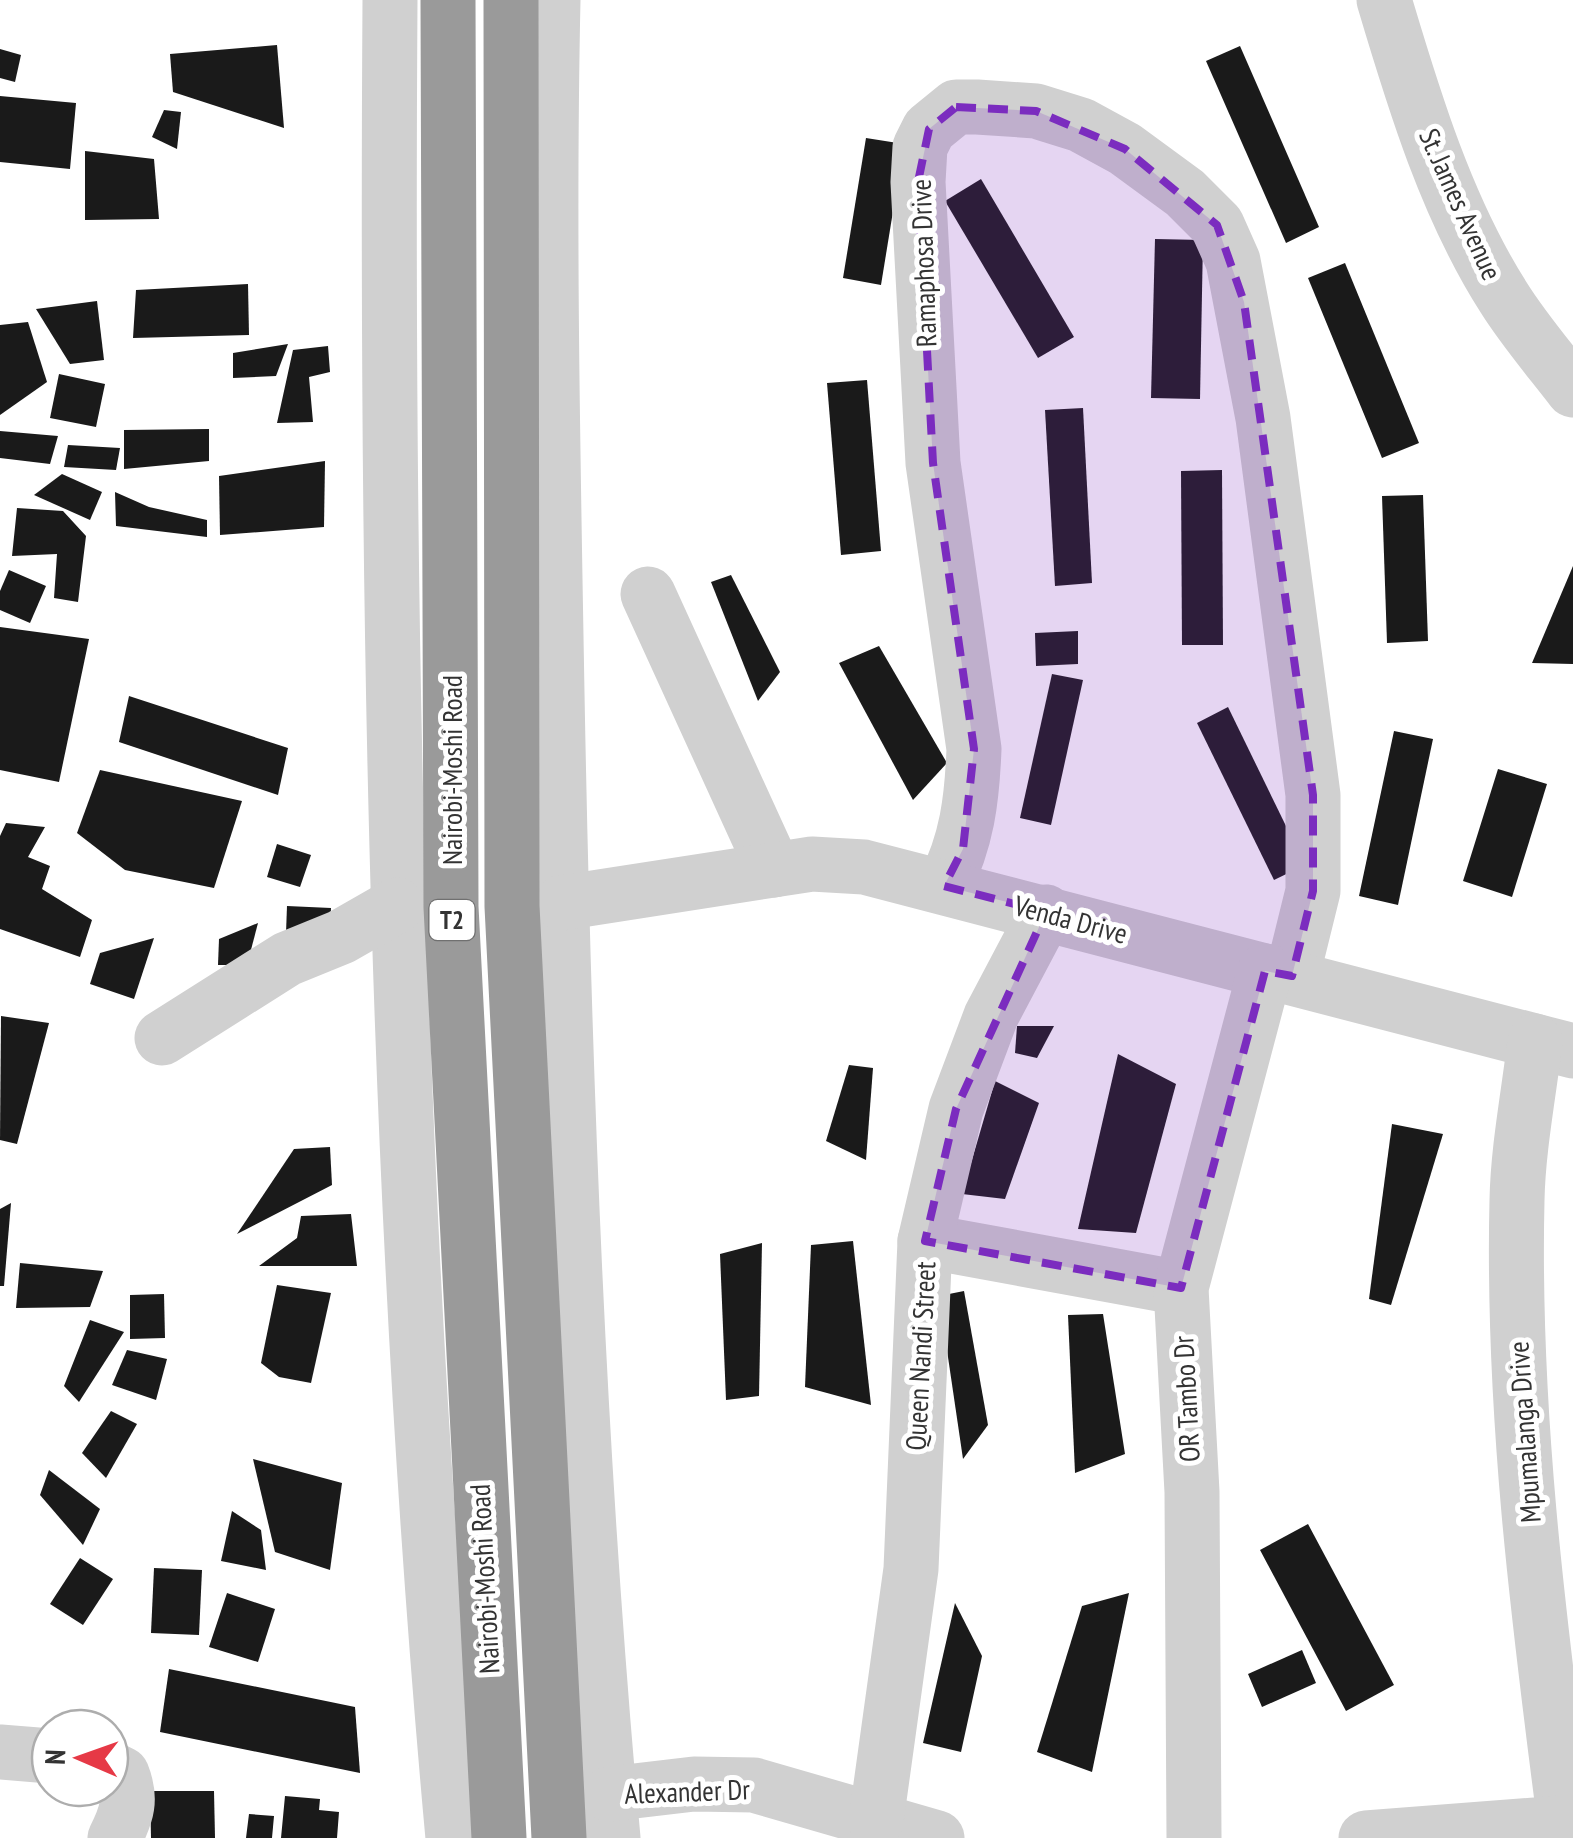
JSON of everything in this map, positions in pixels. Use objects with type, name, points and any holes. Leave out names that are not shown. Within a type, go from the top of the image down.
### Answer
[{"type":"highway","name":"Nairobi-Moshi Road","points":[[448,0],[451,908],[498,1838]]},
{"type":"highway","name":"T2","points":[[510,0],[512,906],[559,1838]]},
{"type":"street","points":[[390,0],[390,497],[397,905],[420,1368],[452,1838]]},
{"type":"street","points":[[553,0],[548,223],[561,903],[580,1409],[611,1816]]},
{"type":"street","name":"St. James Avenue","points":[[1384,0],[1408,78],[1456,205],[1504,298],[1573,390]]},
{"type":"street","name":"Ramaphosa Drive","points":[[944,886],[963,849],[972,796],[974,749],[933,462],[918,239],[920,147],[940,118],[956,107],[1036,111],[1096,133],[1185,194],[1217,225],[1233,261],[1263,418],[1314,795],[1313,891],[1279,974]]},
{"type":"street","points":[[648,594],[774,870]]},
{"type":"street","name":"Venda Drive","points":[[561,903],[812,864],[864,868],[1554,1046]]},
{"type":"street","points":[[162,1038],[287,959],[341,937],[397,905]]},
{"type":"street","name":"Queen Nandi Street","points":[[876,1821],[911,1568],[925,1241],[956,1109],[990,1016],[1046,912]]},
{"type":"street","name":"OR Tambo Dr","points":[[1194,1838],[1192,1492],[1181,1288],[1279,974]]},
{"type":"street","name":"Mpumalanga Drive","points":[[1554,1046],[1517,1195],[1516,1308],[1534,1579],[1569,1822]]},
{"type":"street","points":[[925,1241],[1181,1288]]},
{"type":"street","points":[[0,1752],[30,1754]]},
{"type":"street","name":"Alexander Dr","points":[[611,1816],[694,1784],[754,1785],[937,1838]]},
{"type":"street","points":[[114,1838],[128,1808]]},
{"type":"street","points":[[1366,1838],[1569,1822]]},
{"type":"highlighted area","points":[[956,107],[1036,111],[1125,149],[1217,225],[1244,302],[1313,795],[1313,891],[1292,976],[1265,971],[1181,1288],[925,1241],[956,1109],[1046,912],[944,886],[963,849],[974,749],[933,463],[918,182],[929,129]]},
{"type":"building","points":[[277,45],[284,128],[173,92],[170,54]]},
{"type":"building","points":[[1240,46],[1319,227],[1286,243],[1206,61]]},
{"type":"building","points":[[0,49],[21,55],[15,82],[0,78]]},
{"type":"building","points":[[0,96],[76,103],[70,169],[0,162]]},
{"type":"building","points":[[164,110],[181,112],[177,149],[152,137]]},
{"type":"building","points":[[866,138],[904,144],[881,285],[843,278]]},
{"type":"building","points":[[85,151],[154,159],[159,219],[85,220]]},
{"type":"building","points":[[981,179],[1074,337],[1038,358],[945,201]]},
{"type":"building","points":[[1155,239],[1203,240],[1200,399],[1151,398]]},
{"type":"building","points":[[1345,263],[1419,443],[1382,458],[1308,278]]},
{"type":"building","points":[[248,284],[249,335],[133,338],[136,290]]},
{"type":"building","points":[[97,301],[104,360],[70,364],[36,309]]},
{"type":"building","points":[[28,322],[47,382],[0,415],[0,325]]},
{"type":"building","points":[[288,344],[276,376],[233,378],[233,353]]},
{"type":"building","points":[[328,346],[330,372],[309,377],[313,422],[277,423],[293,350]]},
{"type":"building","points":[[59,374],[105,384],[96,427],[50,418]]},
{"type":"building","points":[[867,380],[881,551],[841,555],[827,383]]},
{"type":"building","points":[[1083,408],[1092,583],[1055,586],[1045,410]]},
{"type":"building","points":[[209,429],[209,461],[124,469],[124,430]]},
{"type":"building","points":[[0,431],[58,436],[50,464],[0,458]]},
{"type":"building","points":[[68,445],[120,448],[116,470],[64,467]]},
{"type":"building","points":[[325,461],[324,527],[220,535],[219,476]]},
{"type":"building","points":[[1222,470],[1223,645],[1182,645],[1181,471]]},
{"type":"building","points":[[62,474],[102,492],[90,520],[34,495]]},
{"type":"building","points":[[115,492],[149,507],[207,520],[207,537],[116,526]]},
{"type":"building","points":[[1423,495],[1428,641],[1387,643],[1382,496]]},
{"type":"building","points":[[17,508],[63,511],[86,536],[78,602],[54,598],[57,554],[12,556]]},
{"type":"building","points":[[1573,566],[1573,664],[1532,663]]},
{"type":"building","points":[[9,570],[46,586],[30,623],[0,610],[0,591]]},
{"type":"building","points":[[731,575],[780,672],[758,701],[711,582]]},
{"type":"building","points":[[0,627],[89,639],[59,782],[0,770]]},
{"type":"building","points":[[1078,631],[1078,664],[1036,666],[1035,633]]},
{"type":"building","points":[[879,646],[947,763],[913,800],[839,663]]},
{"type":"building","points":[[1052,674],[1083,680],[1051,825],[1020,818]]},
{"type":"building","points":[[129,696],[288,748],[278,795],[119,742]]},
{"type":"building","points":[[1228,707],[1305,865],[1274,880],[1197,723]]},
{"type":"building","points":[[1394,731],[1433,739],[1398,905],[1359,896]]},
{"type":"building","points":[[1498,769],[1547,784],[1512,897],[1463,881]]},
{"type":"building","points":[[100,770],[242,801],[214,888],[125,870],[77,833]]},
{"type":"building","points":[[6,823],[45,827],[28,857],[50,866],[42,889],[92,920],[80,957],[0,929],[0,836]]},
{"type":"building","points":[[277,844],[311,855],[300,887],[267,877]]},
{"type":"building","points":[[287,906],[331,908],[330,934],[286,933]]},
{"type":"building","points":[[258,923],[247,965],[218,965],[219,939]]},
{"type":"building","points":[[154,938],[134,999],[90,984],[100,953]]},
{"type":"building","points":[[1,1016],[49,1023],[17,1144],[0,1140]]},
{"type":"building","points":[[1017,1026],[1054,1026],[1037,1058],[1015,1053]]},
{"type":"building","points":[[1118,1054],[1176,1084],[1136,1233],[1078,1229]]},
{"type":"building","points":[[849,1065],[873,1068],[866,1160],[826,1141]]},
{"type":"building","points":[[995,1081],[1039,1103],[1005,1199],[962,1194]]},
{"type":"building","points":[[1392,1124],[1443,1134],[1391,1305],[1369,1299]]},
{"type":"building","points":[[330,1147],[332,1185],[237,1234],[294,1149]]},
{"type":"building","points":[[11,1203],[4,1286],[0,1286],[0,1209]]},
{"type":"building","points":[[351,1214],[357,1266],[259,1266],[297,1238],[301,1216]]},
{"type":"building","points":[[853,1241],[871,1405],[805,1387],[811,1245]]},
{"type":"building","points":[[762,1243],[759,1396],[726,1400],[720,1254]]},
{"type":"building","points":[[20,1263],[103,1271],[90,1307],[16,1308]]},
{"type":"building","points":[[277,1285],[331,1293],[311,1383],[279,1377],[261,1363]]},
{"type":"building","points":[[964,1291],[988,1425],[963,1459],[939,1296]]},
{"type":"building","points":[[164,1294],[165,1338],[130,1339],[130,1295]]},
{"type":"building","points":[[1103,1314],[1125,1454],[1075,1473],[1068,1315]]},
{"type":"building","points":[[90,1320],[124,1332],[79,1402],[64,1386]]},
{"type":"building","points":[[127,1350],[167,1359],[156,1400],[112,1385]]},
{"type":"building","points":[[111,1411],[137,1424],[106,1478],[82,1453]]},
{"type":"building","points":[[253,1459],[342,1483],[330,1570],[275,1552]]},
{"type":"building","points":[[49,1470],[100,1509],[83,1545],[40,1495]]},
{"type":"building","points":[[232,1511],[261,1530],[266,1570],[221,1561]]},
{"type":"building","points":[[1308,1524],[1394,1685],[1346,1711],[1260,1550]]},
{"type":"building","points":[[80,1558],[113,1579],[83,1625],[50,1604]]},
{"type":"building","points":[[154,1568],[202,1570],[199,1635],[151,1633]]},
{"type":"building","points":[[227,1593],[275,1609],[258,1662],[209,1647]]},
{"type":"building","points":[[1129,1593],[1092,1772],[1037,1752],[1082,1606]]},
{"type":"building","points":[[955,1603],[982,1656],[961,1752],[923,1743]]},
{"type":"building","points":[[1302,1650],[1316,1683],[1262,1707],[1248,1674]]},
{"type":"building","points":[[169,1669],[355,1707],[360,1773],[160,1732]]},
{"type":"building","points":[[150,1791],[214,1791],[215,1838],[151,1838]]},
{"type":"building","points":[[285,1796],[320,1799],[319,1810],[339,1812],[337,1838],[281,1838]]},
{"type":"building","points":[[249,1814],[274,1816],[272,1838],[246,1838]]}]
